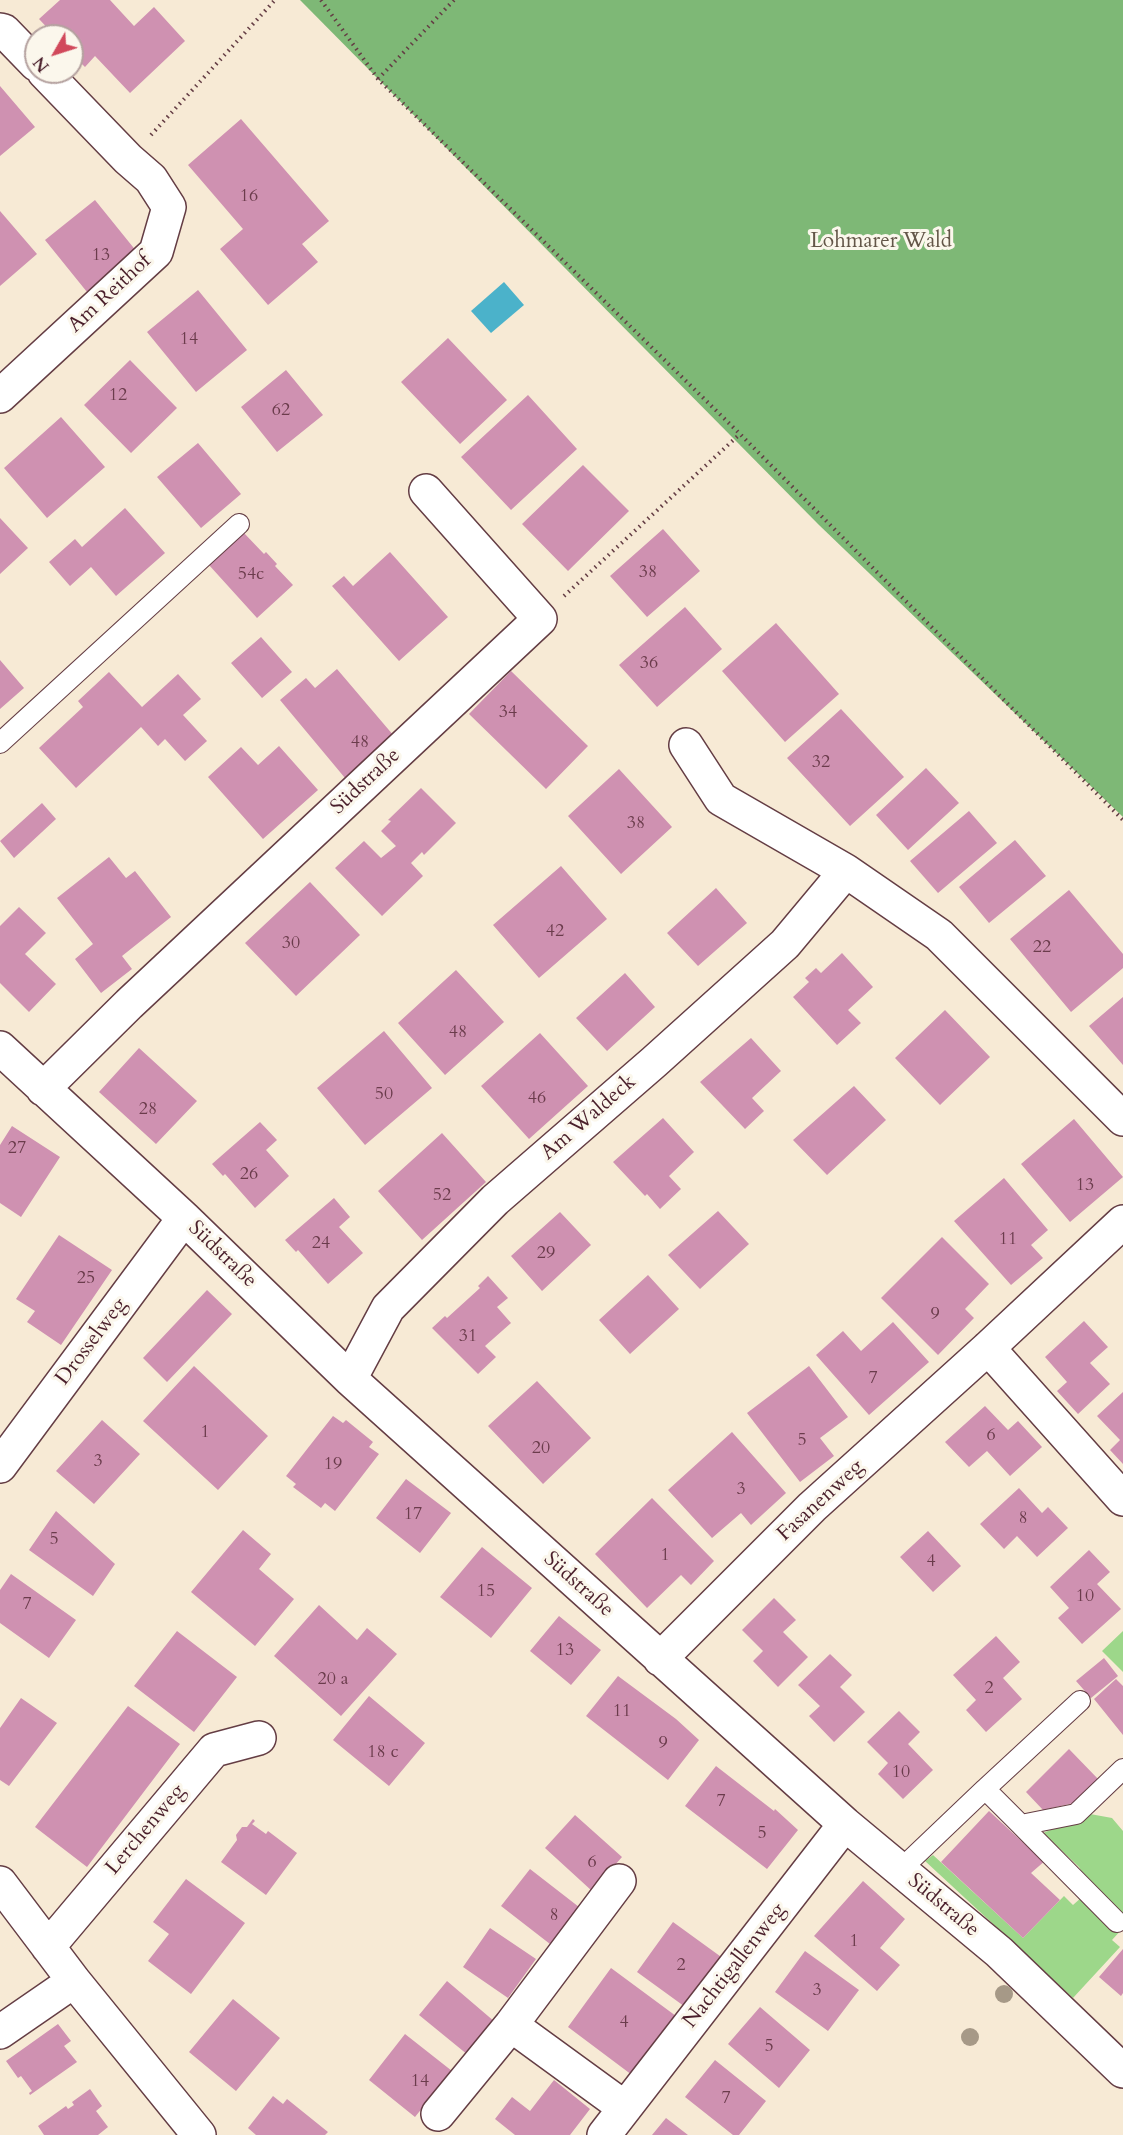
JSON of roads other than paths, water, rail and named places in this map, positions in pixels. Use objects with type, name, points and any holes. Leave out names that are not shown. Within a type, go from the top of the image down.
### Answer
[{"type":"street","points":[[0,30],[4,31],[24,52]]},
{"type":"street","name":"Am Reithof","points":[[0,396],[156,252],[170,207],[151,179],[128,159],[56,84]]},
{"type":"street","name":"Südstraße","points":[[43,1089],[138,996],[540,619],[426,491]]},
{"type":"street","points":[[686,745],[721,799],[846,871],[939,935],[1123,1119]]},
{"type":"street","name":"Am Waldeck","points":[[350,1379],[388,1308],[495,1200],[654,1062],[784,944],[846,871]]},
{"type":"street","name":"Südstraße","points":[[0,1048],[184,1218],[350,1379],[845,1824],[999,1952],[1123,2071]]},
{"type":"street","name":"Drosselweg","points":[[0,1466],[184,1218]]},
{"type":"street","name":"Fasanenweg","points":[[660,1659],[812,1507],[1123,1222]]},
{"type":"street","points":[[988,1348],[1123,1500]]},
{"type":"street","name":"Lerchenweg","points":[[48,1947],[214,1750],[259,1738]]},
{"type":"street","name":"Nachtigallenweg","points":[[604,2135],[845,1824]]},
{"type":"street","points":[[438,2114],[511,2025],[619,1881]]},
{"type":"street","points":[[0,1883],[74,1981],[199,2135]]},
{"type":"street","points":[[0,2032],[74,1981]]},
{"type":"street","points":[[511,2025],[625,2108]]},
{"type":"lane","points":[[0,743],[239,524]]},
{"type":"lane","points":[[900,1870],[1080,1701]]},
{"type":"lane","points":[[1021,1825],[1076,1814],[1123,1769]]},
{"type":"lane","points":[[985,1789],[1116,1922]]},
{"type":"water","points":[[504,282],[524,305],[491,333],[471,311]]},
{"type":"park label","name":"Lohmarer Wald","points":[[881,242]]}]
